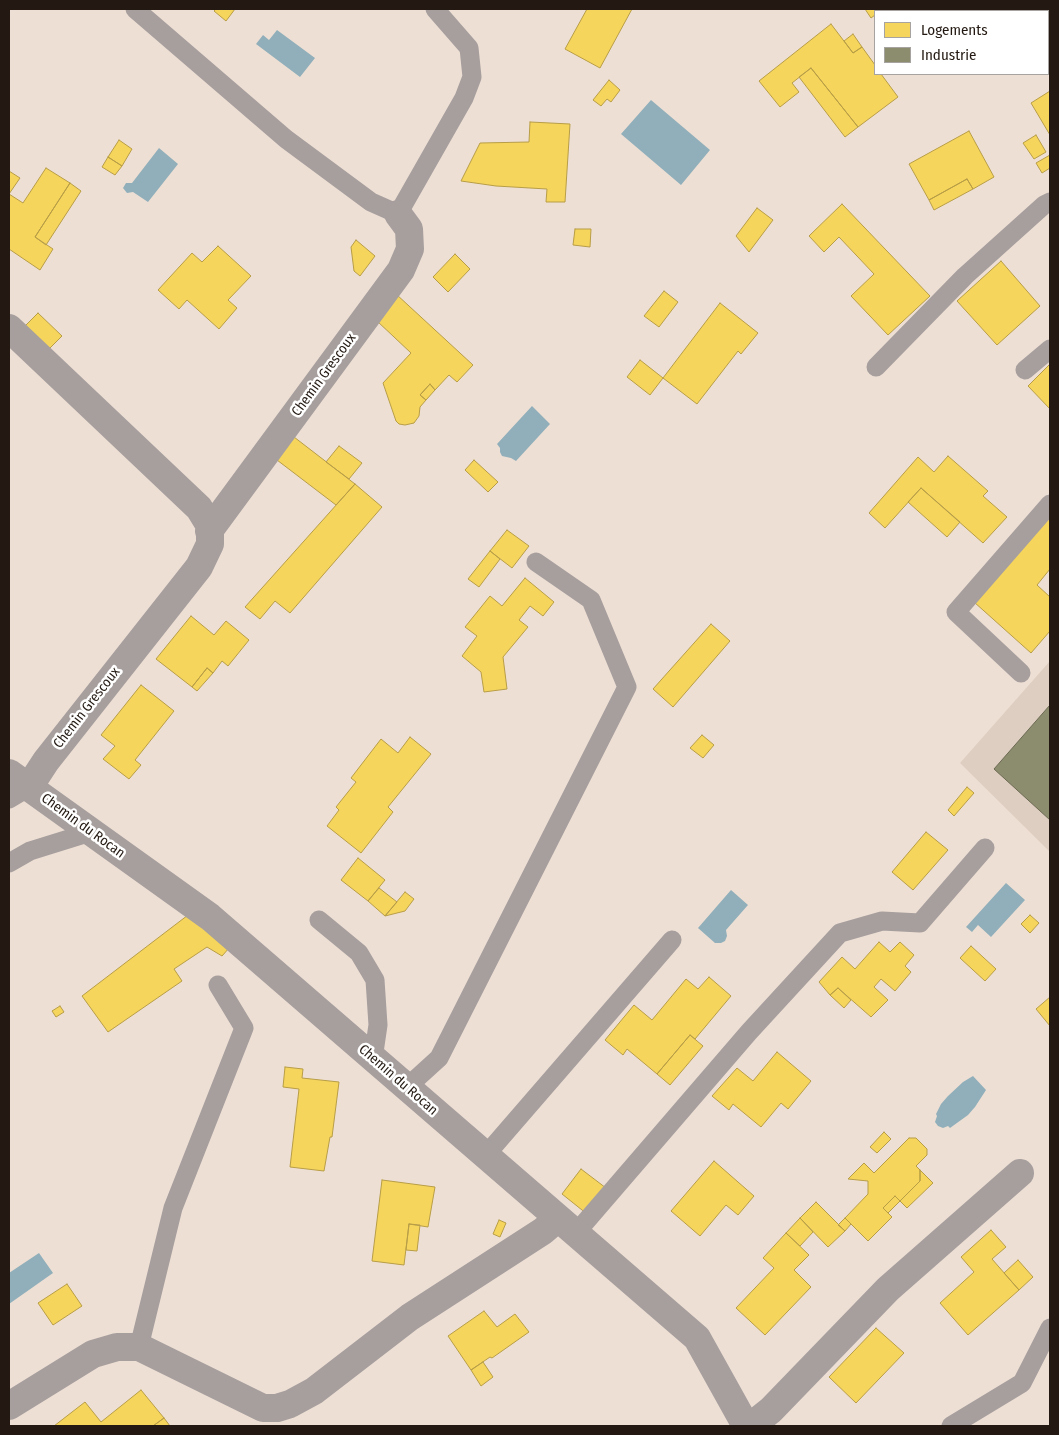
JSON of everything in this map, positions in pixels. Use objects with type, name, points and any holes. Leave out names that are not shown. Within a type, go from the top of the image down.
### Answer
[{"type":"street","name":"Chemin Grescoux","points":[[15,787],[46,761],[199,566],[210,544],[210,531],[401,270],[410,249],[409,229],[398,214]]},
{"type":"street","points":[[9,328],[199,508],[210,526],[210,531]]},
{"type":"street","name":"Chemin du Rocan","points":[[15,787],[91,832],[210,917],[696,1338],[746,1426]]},
{"type":"street","points":[[750,1426],[772,1410],[888,1289],[1020,1173]]},
{"type":"street","points":[[9,1406],[93,1354],[117,1347],[139,1347],[263,1408],[277,1408],[290,1404],[314,1391],[410,1317],[543,1231],[566,1226]]},
{"type":"lane","points":[[135,9],[286,139],[371,202],[398,214],[464,98],[472,77],[469,48],[435,9]]},
{"type":"lane","points":[[876,367],[965,276],[1044,205],[1050,202]]},
{"type":"lane","points":[[1025,370],[1050,349]]},
{"type":"lane","points":[[1021,673],[956,612],[1050,504]]},
{"type":"lane","points":[[406,1088],[439,1058],[627,686],[591,600],[536,562]]},
{"type":"lane","points":[[9,863],[30,851],[91,832]]},
{"type":"lane","points":[[566,1226],[840,933],[882,921],[920,923],[985,848]]},
{"type":"lane","points":[[319,920],[359,954],[375,980],[378,1025],[373,1058]]},
{"type":"lane","points":[[485,1156],[672,940]]},
{"type":"lane","points":[[139,1347],[173,1208],[244,1028],[218,985]]},
{"type":"lane","points":[[951,1426],[1022,1383],[1050,1328]]},
{"type":"shaded area","points":[[1050,661],[1050,852],[960,763]]},
{"type":"water","points":[[277,30],[315,58],[300,77],[256,44],[263,35],[269,40]]},
{"type":"water","points":[[651,100],[710,150],[681,185],[621,134]]},
{"type":"water","points":[[159,148],[178,164],[148,202],[133,192],[127,193],[123,188],[126,183],[132,183]]},
{"type":"water","points":[[532,406],[550,424],[516,461],[502,456],[497,444]]},
{"type":"water","points":[[1006,883],[1025,900],[991,937],[978,925],[972,932],[966,927]]},
{"type":"water","points":[[731,890],[748,905],[726,930],[727,936],[725,941],[715,943],[698,928]]},
{"type":"water","points":[[973,1076],[986,1090],[975,1107],[968,1115],[950,1128],[948,1126],[943,1128],[938,1126],[935,1122],[936,1114],[941,1104],[963,1082]]},
{"type":"water","points":[[39,1253],[53,1273],[9,1304],[9,1273]]},
{"type":"building: Logements","points":[[216,9],[235,9],[226,21],[214,11]]},
{"type":"building: Logements","points":[[587,9],[632,9],[600,68],[565,49]]},
{"type":"building: Logements","points":[[865,9],[885,9],[874,10],[874,16],[871,18]]},
{"type":"building: Logements","points":[[831,24],[853,53],[862,47],[874,64],[874,75],[882,75],[898,97],[858,127],[811,68],[792,83],[799,92],[780,107],[759,81]]},
{"type":"building: Logements","points":[[853,34],[862,47],[853,53],[844,41]]},
{"type":"building: Logements","points":[[811,68],[858,127],[845,137],[799,77]]},
{"type":"building: Logements","points":[[609,80],[620,90],[611,102],[607,99],[601,106],[593,100]]},
{"type":"building: Logements","points":[[1050,91],[1050,135],[1031,103]]},
{"type":"building: Logements","points":[[530,122],[570,124],[565,202],[546,202],[547,189],[496,186],[461,181],[480,143],[529,142]]},
{"type":"building: Logements","points":[[969,131],[994,177],[973,189],[967,179],[929,200],[909,164]]},
{"type":"building: Logements","points":[[1036,135],[1046,152],[1034,159],[1023,143]]},
{"type":"building: Logements","points":[[119,140],[132,149],[122,166],[108,157]]},
{"type":"building: Logements","points":[[1050,155],[1050,168],[1042,173],[1036,163]]},
{"type":"building: Logements","points":[[108,157],[122,166],[115,175],[102,167]]},
{"type":"building: Logements","points":[[46,168],[70,183],[35,237],[53,249],[40,270],[9,249],[9,194],[23,203]]},
{"type":"building: Logements","points":[[9,171],[20,178],[9,194]]},
{"type":"building: Logements","points":[[967,179],[973,189],[934,210],[929,200]]},
{"type":"building: Logements","points":[[70,183],[81,191],[46,245],[35,237]]},
{"type":"building: Logements","points":[[842,204],[930,296],[888,335],[851,296],[874,274],[839,237],[824,252],[809,236]]},
{"type":"building: Logements","points":[[757,208],[773,220],[749,252],[736,236]]},
{"type":"building: Logements","points":[[575,229],[591,229],[590,247],[573,245]]},
{"type":"building: Logements","points":[[356,240],[375,256],[360,276],[354,271],[351,247]]},
{"type":"building: Logements","points":[[218,246],[251,276],[228,300],[237,308],[219,329],[187,300],[179,309],[158,290],[192,253],[202,262]]},
{"type":"building: Logements","points":[[455,254],[470,269],[448,292],[433,277]]},
{"type":"building: Logements","points":[[1001,261],[1040,306],[997,345],[957,301]]},
{"type":"building: Logements","points":[[664,291],[678,302],[659,327],[644,316]]},
{"type":"building: Logements","points":[[396,294],[473,365],[457,382],[449,375],[435,390],[430,384],[420,395],[426,400],[420,407],[419,416],[414,423],[405,425],[399,424],[396,421],[383,383],[411,353],[377,321]]},
{"type":"building: Logements","points":[[720,303],[758,333],[741,354],[738,351],[697,404],[663,378]]},
{"type":"building: Logements","points":[[38,313],[62,336],[47,351],[23,328]]},
{"type":"building: Logements","points":[[640,360],[663,378],[650,395],[627,377]]},
{"type":"building: Logements","points":[[1050,364],[1050,409],[1028,386]]},
{"type":"building: Logements","points":[[430,384],[435,390],[426,400],[420,395]]},
{"type":"building: Logements","points":[[294,437],[355,484],[336,505],[277,460]]},
{"type":"building: Logements","points":[[339,446],[362,463],[349,479],[326,462]]},
{"type":"building: Logements","points":[[948,456],[988,491],[983,496],[1007,517],[983,543],[921,488],[885,528],[869,513],[918,457],[934,472]]},
{"type":"building: Logements","points":[[474,460],[498,482],[488,492],[465,470]]},
{"type":"building: Logements","points":[[355,484],[382,507],[290,613],[275,601],[260,619],[245,607]]},
{"type":"building: Logements","points":[[921,488],[960,522],[947,537],[908,502]]},
{"type":"building: Logements","points":[[1050,516],[1050,569],[1037,585],[1050,597],[1050,631],[1031,653],[974,602]]},
{"type":"building: Logements","points":[[507,530],[529,546],[512,568],[490,551]]},
{"type":"building: Logements","points":[[490,551],[500,559],[479,587],[468,579]]},
{"type":"building: Logements","points":[[525,578],[554,602],[543,616],[530,606],[519,620],[528,627],[503,657],[507,689],[484,692],[481,672],[462,656],[477,636],[465,627],[490,596],[502,606]]},
{"type":"building: Logements","points":[[191,616],[214,635],[226,621],[249,640],[228,666],[222,661],[213,673],[207,668],[192,687],[156,659]]},
{"type":"building: Logements","points":[[711,624],[730,641],[673,707],[653,689]]},
{"type":"building: Logements","points":[[207,668],[213,673],[197,691],[192,687]]},
{"type":"building: Logements","points":[[141,685],[174,711],[135,760],[141,765],[129,779],[103,759],[115,746],[101,735]]},
{"type":"building: Logements","points":[[702,735],[714,745],[703,758],[690,748]]},
{"type":"building: Logements","points":[[410,737],[431,754],[388,807],[393,812],[361,853],[327,826],[339,810],[336,807],[356,782],[351,778],[381,739],[398,753]]},
{"type":"building: Logements","points":[[967,787],[974,793],[954,816],[948,810]]},
{"type":"building: Logements","points":[[926,832],[948,850],[913,890],[892,872]]},
{"type":"building: Logements","points":[[358,858],[385,880],[368,901],[341,880]]},
{"type":"building: Logements","points":[[379,888],[397,902],[385,916],[368,901]]},
{"type":"building: Logements","points":[[405,892],[414,899],[405,911],[385,916]]},
{"type":"building: Logements","points":[[192,912],[230,947],[222,956],[207,947],[174,969],[182,981],[108,1032],[82,996]]},
{"type":"building: Logements","points":[[1030,915],[1039,923],[1030,933],[1021,924]]},
{"type":"building: Logements","points":[[879,942],[890,952],[900,942],[914,955],[905,966],[911,972],[895,991],[881,979],[874,987],[888,1000],[871,1017],[838,988],[830,995],[819,982],[842,957],[855,969]]},
{"type":"building: Logements","points":[[971,946],[996,969],[985,981],[960,958]]},
{"type":"building: Logements","points":[[709,977],[731,996],[695,1039],[690,1035],[657,1074],[627,1049],[623,1055],[605,1040],[634,1005],[652,1020],[686,979],[698,989]]},
{"type":"building: Logements","points":[[838,988],[851,1000],[844,1008],[830,995]]},
{"type":"building: Logements","points":[[1050,997],[1050,1026],[1036,1009]]},
{"type":"building: Logements","points":[[60,1006],[64,1012],[56,1017],[52,1011]]},
{"type":"building: Logements","points":[[690,1035],[703,1046],[670,1085],[657,1074]]},
{"type":"building: Logements","points":[[777,1052],[811,1081],[788,1109],[781,1103],[761,1127],[733,1104],[729,1110],[712,1096],[737,1068],[753,1081]]},
{"type":"building: Logements","points":[[285,1067],[303,1069],[302,1078],[339,1082],[332,1137],[330,1137],[324,1171],[290,1167],[299,1089],[283,1087]]},
{"type":"building: Logements","points":[[884,1132],[891,1139],[877,1153],[870,1147]]},
{"type":"building: Logements","points":[[909,1138],[916,1138],[927,1149],[927,1155],[916,1166],[920,1170],[920,1181],[900,1201],[895,1196],[883,1208],[892,1217],[868,1241],[845,1218],[868,1194],[868,1181],[848,1179],[864,1163],[874,1173]]},
{"type":"building: Logements","points":[[714,1161],[754,1196],[738,1215],[726,1205],[700,1236],[671,1211]]},
{"type":"building: Logements","points":[[581,1169],[606,1188],[587,1214],[562,1194]]},
{"type":"building: Logements","points":[[920,1170],[933,1183],[907,1208],[900,1201],[920,1181]]},
{"type":"building: Logements","points":[[382,1180],[435,1187],[428,1227],[409,1224],[404,1265],[372,1261]]},
{"type":"building: Logements","points":[[895,1196],[900,1201],[888,1213],[883,1208]]},
{"type":"building: Logements","points":[[816,1202],[845,1231],[828,1247],[800,1218]]},
{"type":"building: Logements","points":[[800,1218],[813,1232],[800,1246],[786,1233]]},
{"type":"building: Logements","points":[[845,1218],[851,1224],[845,1231],[838,1225]]},
{"type":"building: Logements","points":[[499,1220],[506,1223],[500,1237],[493,1234]]},
{"type":"building: Logements","points":[[409,1224],[420,1225],[417,1251],[406,1250]]},
{"type":"building: Logements","points":[[991,1230],[1006,1247],[992,1259],[1019,1290],[968,1335],[940,1303],[974,1272],[961,1257]]},
{"type":"building: Logements","points":[[786,1233],[809,1255],[794,1270],[811,1287],[765,1335],[736,1308],[774,1268],[763,1258]]},
{"type":"building: Logements","points":[[1018,1260],[1033,1277],[1019,1290],[1004,1273]]},
{"type":"building: Logements","points":[[67,1284],[82,1306],[53,1325],[38,1303]]},
{"type":"building: Logements","points":[[484,1311],[497,1327],[515,1314],[529,1332],[471,1370],[448,1336]]},
{"type":"building: Logements","points":[[876,1328],[904,1353],[856,1403],[829,1377]]},
{"type":"building: Logements","points":[[483,1362],[493,1377],[481,1386],[471,1370]]},
{"type":"building: Logements","points":[[141,1390],[164,1418],[153,1426],[54,1426],[85,1402],[101,1422]]},
{"type":"building: Logements","points":[[164,1418],[170,1426],[153,1426]]},
{"type":"building: Industrie","points":[[1050,705],[1050,820],[994,769]]}]
